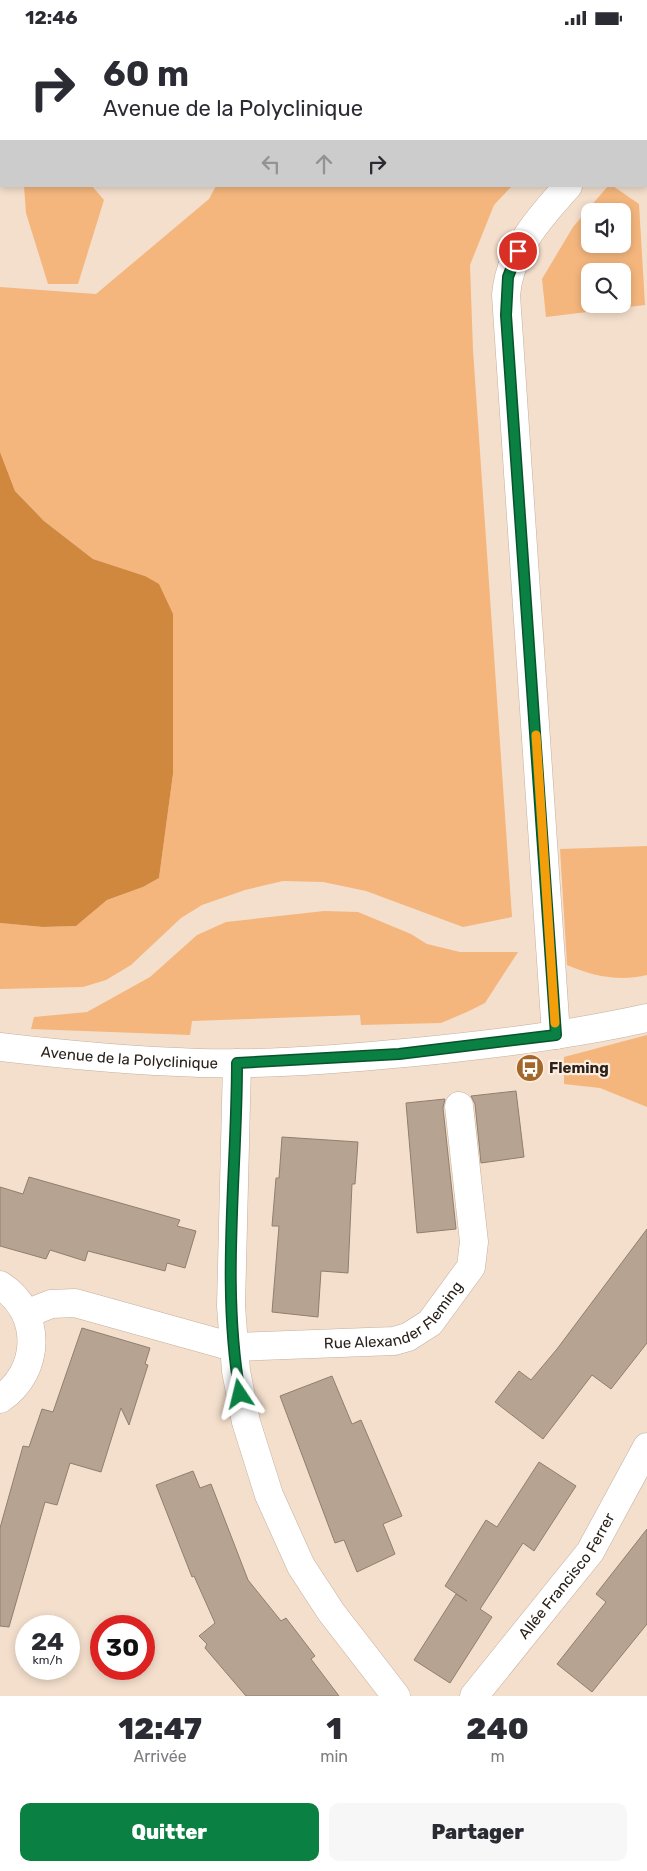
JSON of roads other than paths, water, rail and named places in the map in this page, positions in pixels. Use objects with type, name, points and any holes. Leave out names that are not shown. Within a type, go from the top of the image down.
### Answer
[{"type":"street","points":[[556,1035],[506,295],[508,277],[523,242],[538,220],[567,187]]},
{"type":"street","name":"Avenue de la Polyclinique","points":[[0,1047],[138,1061],[237,1063],[391,1054],[556,1035],[647,1018]]},
{"type":"street","points":[[237,1063],[230,1281],[233,1347],[248,1430],[269,1495],[286,1534],[315,1589],[396,1696]]},
{"type":"street","name":"Rue Alexander Fleming","points":[[26,1314],[51,1304],[75,1303],[233,1347],[394,1341],[408,1337],[430,1323],[466,1276],[473,1255],[474,1241],[459,1107]]},
{"type":"street","points":[[0,1285],[16,1299],[26,1314],[32,1339],[28,1365],[15,1387],[0,1399]]},
{"type":"street","name":"Allée Francisco Ferrer","points":[[474,1696],[590,1553],[647,1447]]},
{"type":"place","name":"Fleming","points":[[530,1068]]}]
